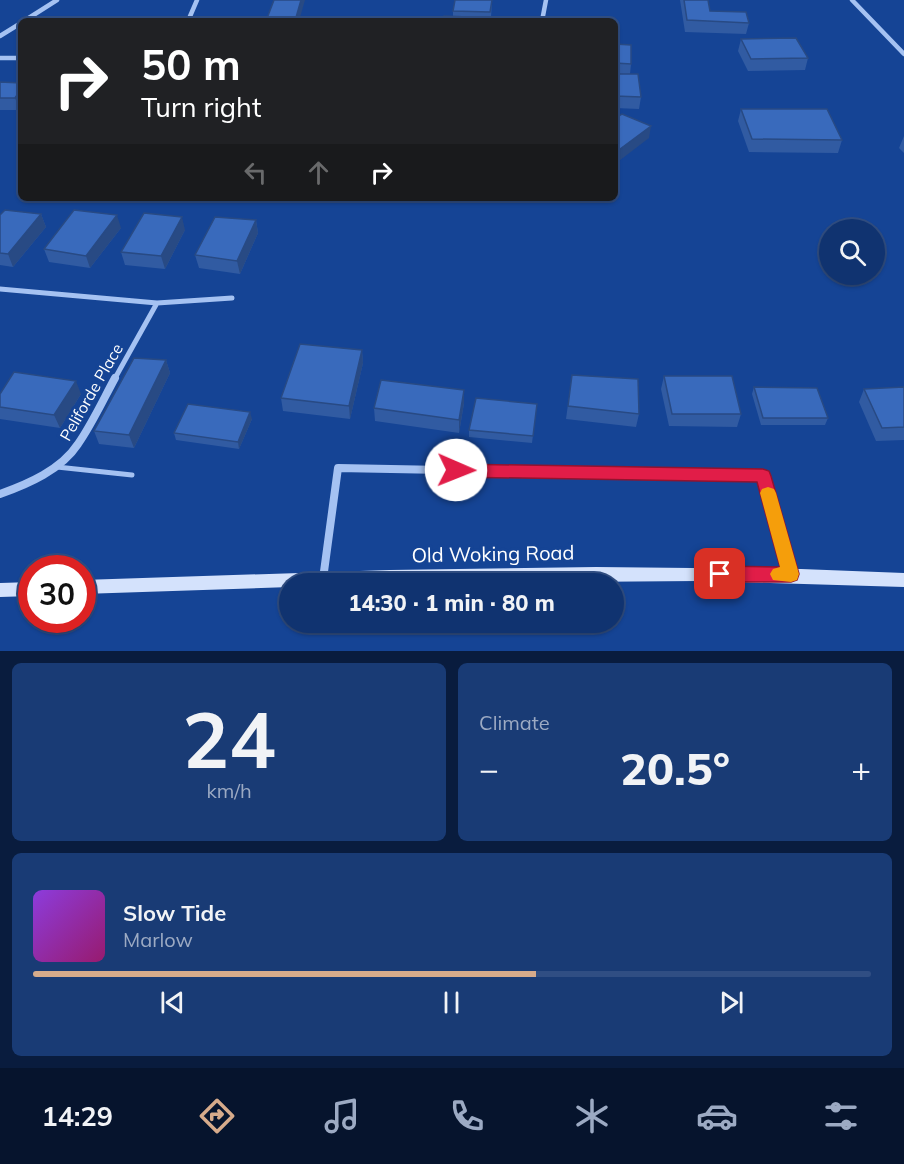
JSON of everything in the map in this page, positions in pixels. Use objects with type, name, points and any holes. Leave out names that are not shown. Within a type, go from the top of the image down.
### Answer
[{"type":"main road","name":"Old Woking Road","points":[[624,573],[791,574],[904,580]]},
{"type":"main road","name":"Old Woking Road","points":[[96,586],[279,580]]},
{"type":"main road","points":[[0,590],[18,589]]},
{"type":"street","points":[[28,18],[57,0]]},
{"type":"street","points":[[189,18],[197,0]]},
{"type":"street","points":[[543,18],[546,0]]},
{"type":"street","points":[[852,0],[904,54]]},
{"type":"street","points":[[0,36],[18,25]]},
{"type":"street","points":[[0,58],[18,58]]},
{"type":"street","points":[[0,289],[157,303],[232,298]]},
{"type":"street","name":"Peliforde Place","points":[[0,494],[30,483],[78,446],[157,303]]},
{"type":"street","points":[[324,573],[338,468],[763,476],[791,574]]},
{"type":"lane","points":[[55,466],[132,475]]},
{"type":"building","points":[[274,0],[301,0],[296,18],[267,18]]},
{"type":"building","points":[[455,0],[492,0],[490,12],[453,11]]},
{"type":"building","points":[[684,0],[708,0],[710,11],[746,12],[749,23],[687,20]]},
{"type":"building","points":[[444,16],[491,18],[443,18]]},
{"type":"building","points":[[796,38],[808,58],[751,59],[741,39]]},
{"type":"building","points":[[618,44],[631,45],[631,64],[618,63]]},
{"type":"building","points":[[618,74],[638,74],[641,97],[618,96]]},
{"type":"building","points":[[0,82],[18,83],[18,94],[15,98],[0,98]]},
{"type":"building","points":[[741,109],[827,109],[842,140],[752,139]]},
{"type":"building","points":[[622,114],[651,126],[618,151],[618,116]]},
{"type":"building","points":[[5,210],[41,214],[8,254],[0,253],[0,215]]},
{"type":"building","points":[[74,210],[117,215],[86,256],[44,249]]},
{"type":"building","points":[[144,213],[182,217],[161,256],[121,252]]},
{"type":"building","points":[[215,217],[256,220],[237,261],[195,255]]},
{"type":"building","points":[[300,344],[362,350],[349,406],[281,398]]},
{"type":"building","points":[[134,358],[166,360],[129,435],[94,431]]},
{"type":"building","points":[[14,372],[76,381],[54,415],[0,407],[0,394]]},
{"type":"building","points":[[572,375],[638,379],[639,414],[568,406]]},
{"type":"building","points":[[664,376],[732,376],[741,414],[672,414]]},
{"type":"building","points":[[381,380],[464,390],[459,420],[374,408]]},
{"type":"building","points":[[754,387],[817,388],[828,418],[763,418]]},
{"type":"building","points":[[904,387],[904,427],[882,428],[864,389]]},
{"type":"building","points":[[476,398],[537,404],[533,436],[469,430]]},
{"type":"building","points":[[188,404],[250,412],[238,442],[174,433]]},
{"type":"slow traffic","points":[[768,493],[791,574],[779,574]]},
{"type":"route","points":[[456,470],[763,476],[791,574],[720,574]]}]
